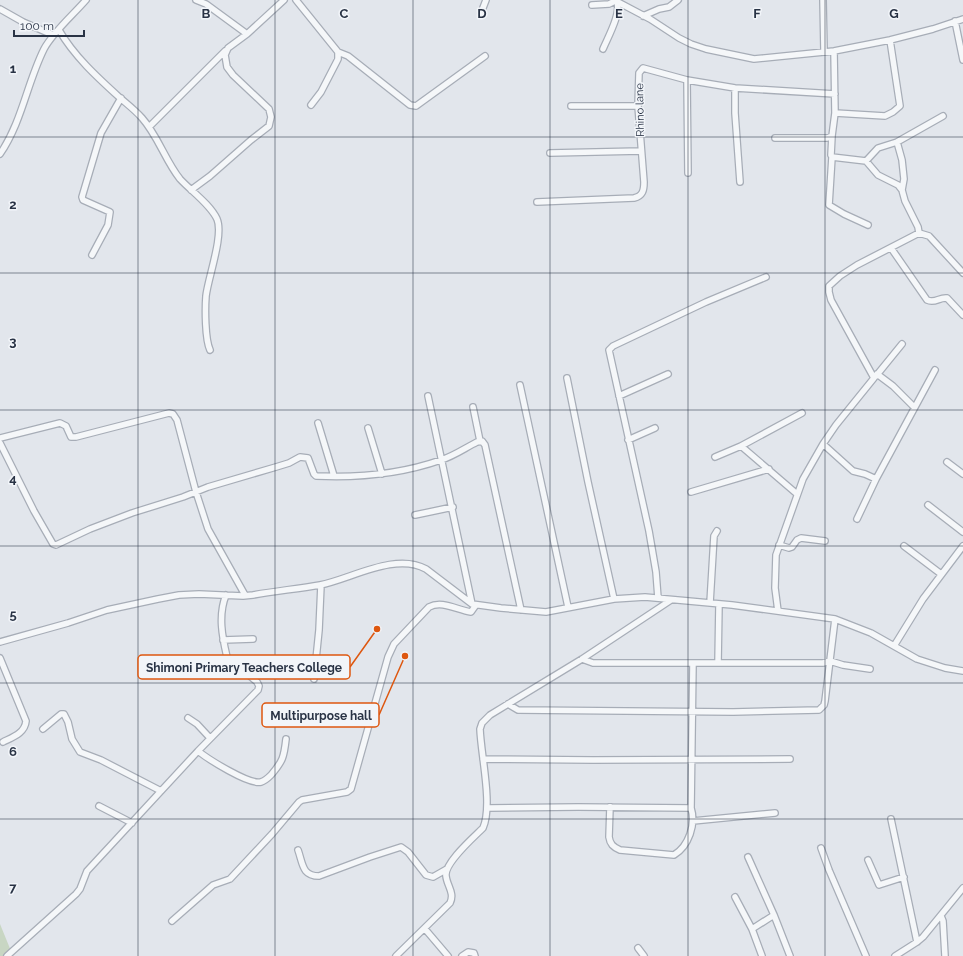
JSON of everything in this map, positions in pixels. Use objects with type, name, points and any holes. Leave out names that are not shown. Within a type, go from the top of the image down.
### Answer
[{"type":"street","points":[[0,154],[8,142],[42,54],[53,35],[86,0]]},
{"type":"street","points":[[196,0],[206,4],[247,34]]},
{"type":"street","points":[[149,127],[226,51],[284,0]]},
{"type":"street","points":[[296,0],[338,52],[348,56],[410,105],[416,106],[486,56]]},
{"type":"street","points":[[481,13],[486,0]]},
{"type":"street","points":[[643,16],[659,9],[669,7],[678,0]]},
{"type":"street","points":[[823,0],[824,51]]},
{"type":"street","points":[[617,1],[679,38],[698,47],[746,58],[768,58],[834,51],[890,40],[933,29],[963,19]]},
{"type":"street","points":[[592,5],[609,4],[617,1]]},
{"type":"street","points":[[603,49],[611,32],[617,12],[617,1]]},
{"type":"street","points":[[0,9],[23,22],[53,35]]},
{"type":"street","points":[[955,21],[963,60]]},
{"type":"street","points":[[59,30],[68,45],[82,62],[142,118],[156,137],[173,170],[214,214],[218,224],[215,258],[206,296],[207,340],[210,350]]},
{"type":"street","points":[[835,113],[885,116],[898,109],[900,106],[890,40]]},
{"type":"street","points":[[191,190],[266,129],[271,121],[269,109],[233,75],[225,59],[226,51]]},
{"type":"street","points":[[834,51],[835,113],[832,136],[829,205],[868,225]]},
{"type":"street","points":[[311,104],[321,92],[338,59],[338,52]]},
{"type":"street","name":"Rhino lane","points":[[537,202],[639,197],[642,194],[644,182],[638,106],[639,73],[643,68],[687,80],[735,88],[835,94]]},
{"type":"street","points":[[687,80],[688,173]]},
{"type":"street","points":[[735,88],[735,113],[740,182]]},
{"type":"street","points":[[92,255],[108,225],[110,212],[83,200],[82,198],[101,133],[120,98]]},
{"type":"street","points":[[571,106],[638,106]]},
{"type":"street","points":[[866,161],[878,148],[897,142],[943,116]]},
{"type":"street","points":[[775,138],[827,138],[832,136]]},
{"type":"street","points":[[897,142],[902,160],[904,179],[902,190],[905,201],[918,227],[919,233]]},
{"type":"street","points":[[550,153],[641,151]]},
{"type":"street","points":[[832,158],[866,161],[878,174],[902,190]]},
{"type":"street","points":[[914,407],[893,386],[876,376],[831,300],[828,288],[840,276],[874,255],[919,233],[929,236],[963,273]]},
{"type":"street","points":[[891,248],[927,300],[935,302],[941,298],[947,298],[963,315]]},
{"type":"street","points":[[658,598],[656,572],[649,531],[609,353],[611,347],[706,302],[766,277]]},
{"type":"street","points":[[778,611],[775,572],[776,555],[803,479],[836,425],[902,344]]},
{"type":"street","points":[[857,519],[876,479],[935,370]]},
{"type":"street","points":[[619,396],[668,374]]},
{"type":"street","points":[[567,378],[614,598]]},
{"type":"street","points":[[520,385],[568,607]]},
{"type":"street","points":[[172,921],[213,885],[230,879],[272,834],[299,802],[302,800],[347,792],[351,789],[388,657],[394,644],[429,607],[435,604],[442,604],[471,612],[474,604],[428,396]]},
{"type":"street","points":[[473,407],[480,441],[484,442],[485,445],[521,610]]},
{"type":"street","points":[[0,438],[60,423],[66,426],[71,437],[76,437],[169,413],[173,414],[177,420],[196,492],[208,529],[245,596]]},
{"type":"street","points":[[715,457],[741,446],[802,413]]},
{"type":"street","points":[[318,424],[334,476]]},
{"type":"street","points":[[368,428],[382,474]]},
{"type":"street","points":[[628,440],[655,428]]},
{"type":"street","points":[[0,443],[34,511],[53,544],[56,545],[90,529],[208,487],[289,463],[300,457],[308,458],[316,476],[394,473],[442,460],[480,441]]},
{"type":"street","points":[[823,444],[853,471],[876,479]]},
{"type":"street","points":[[741,446],[797,494]]},
{"type":"street","points":[[947,462],[963,474]]},
{"type":"street","points":[[691,492],[769,469]]},
{"type":"street","points":[[928,505],[963,532]]},
{"type":"street","points":[[415,515],[452,507]]},
{"type":"street","points":[[710,603],[714,536],[717,531]]},
{"type":"street","points":[[779,545],[788,548],[792,547],[797,540],[801,538],[825,541]]},
{"type":"street","points":[[904,546],[941,574]]},
{"type":"street","points":[[894,646],[923,599],[963,546]]},
{"type":"street","points":[[0,642],[68,624],[107,610],[158,599],[186,595],[245,596],[321,585],[380,567],[394,564],[410,564],[426,569],[474,604],[546,612],[614,598],[645,597],[719,604],[835,619],[871,632],[917,659],[963,672]]},
{"type":"street","points":[[314,679],[319,630],[321,585]]},
{"type":"street","points":[[7,956],[76,894],[80,889],[88,871],[161,790],[259,688],[257,682],[228,658],[223,640],[221,612],[226,595]]},
{"type":"street","points":[[396,956],[447,907],[452,900],[452,892],[446,877],[447,869],[453,859],[483,828],[488,808],[480,729],[482,723],[490,715],[582,659],[671,600]]},
{"type":"street","points":[[718,663],[719,604]]},
{"type":"street","points":[[508,704],[518,710],[819,710],[824,705],[835,619]]},
{"type":"street","points":[[223,640],[253,638]]},
{"type":"street","points":[[0,658],[26,721],[26,726],[22,731],[3,742]]},
{"type":"street","points":[[582,659],[587,662],[600,663],[823,663],[830,661],[843,665],[870,669]]},
{"type":"street","points":[[610,807],[610,841],[614,848],[620,850],[674,854],[679,851],[687,839],[692,830],[693,821],[691,808],[693,760],[692,663]]},
{"type":"street","points":[[43,729],[61,714],[64,714],[68,722],[72,739],[80,752],[101,760],[161,790]]},
{"type":"street","points":[[188,718],[210,738]]},
{"type":"street","points":[[198,752],[239,775],[256,782],[260,782],[265,780],[281,764],[284,757],[286,739]]},
{"type":"street","points":[[483,759],[790,759]]},
{"type":"street","points":[[99,806],[132,823]]},
{"type":"street","points":[[488,808],[691,808]]},
{"type":"street","points":[[693,821],[775,813]]},
{"type":"street","points":[[891,819],[917,942]]},
{"type":"street","points":[[298,850],[306,873],[311,876],[319,876],[401,847],[408,852],[426,875],[433,877],[447,869]]},
{"type":"street","points":[[821,848],[866,956]]},
{"type":"street","points":[[748,858],[774,915],[790,956]]},
{"type":"street","points":[[868,860],[879,886],[904,877]]},
{"type":"street","points":[[895,956],[917,942],[963,888]]},
{"type":"street","points":[[735,897],[752,929],[762,956]]},
{"type":"street","points":[[752,929],[774,915]]},
{"type":"street","points":[[940,916],[943,921],[945,956]]},
{"type":"street","points":[[424,929],[448,956]]},
{"type":"street","points":[[638,948],[644,956]]},
{"type":"street","points":[[462,956],[468,952],[474,953],[475,956]]},
{"type":"green space","points":[[0,924],[13,956],[0,956]]},
{"type":"place","name":"Shimoni Primary Teachers College","points":[[377,629]]},
{"type":"place","name":"Multipurpose hall","points":[[405,656]]}]
